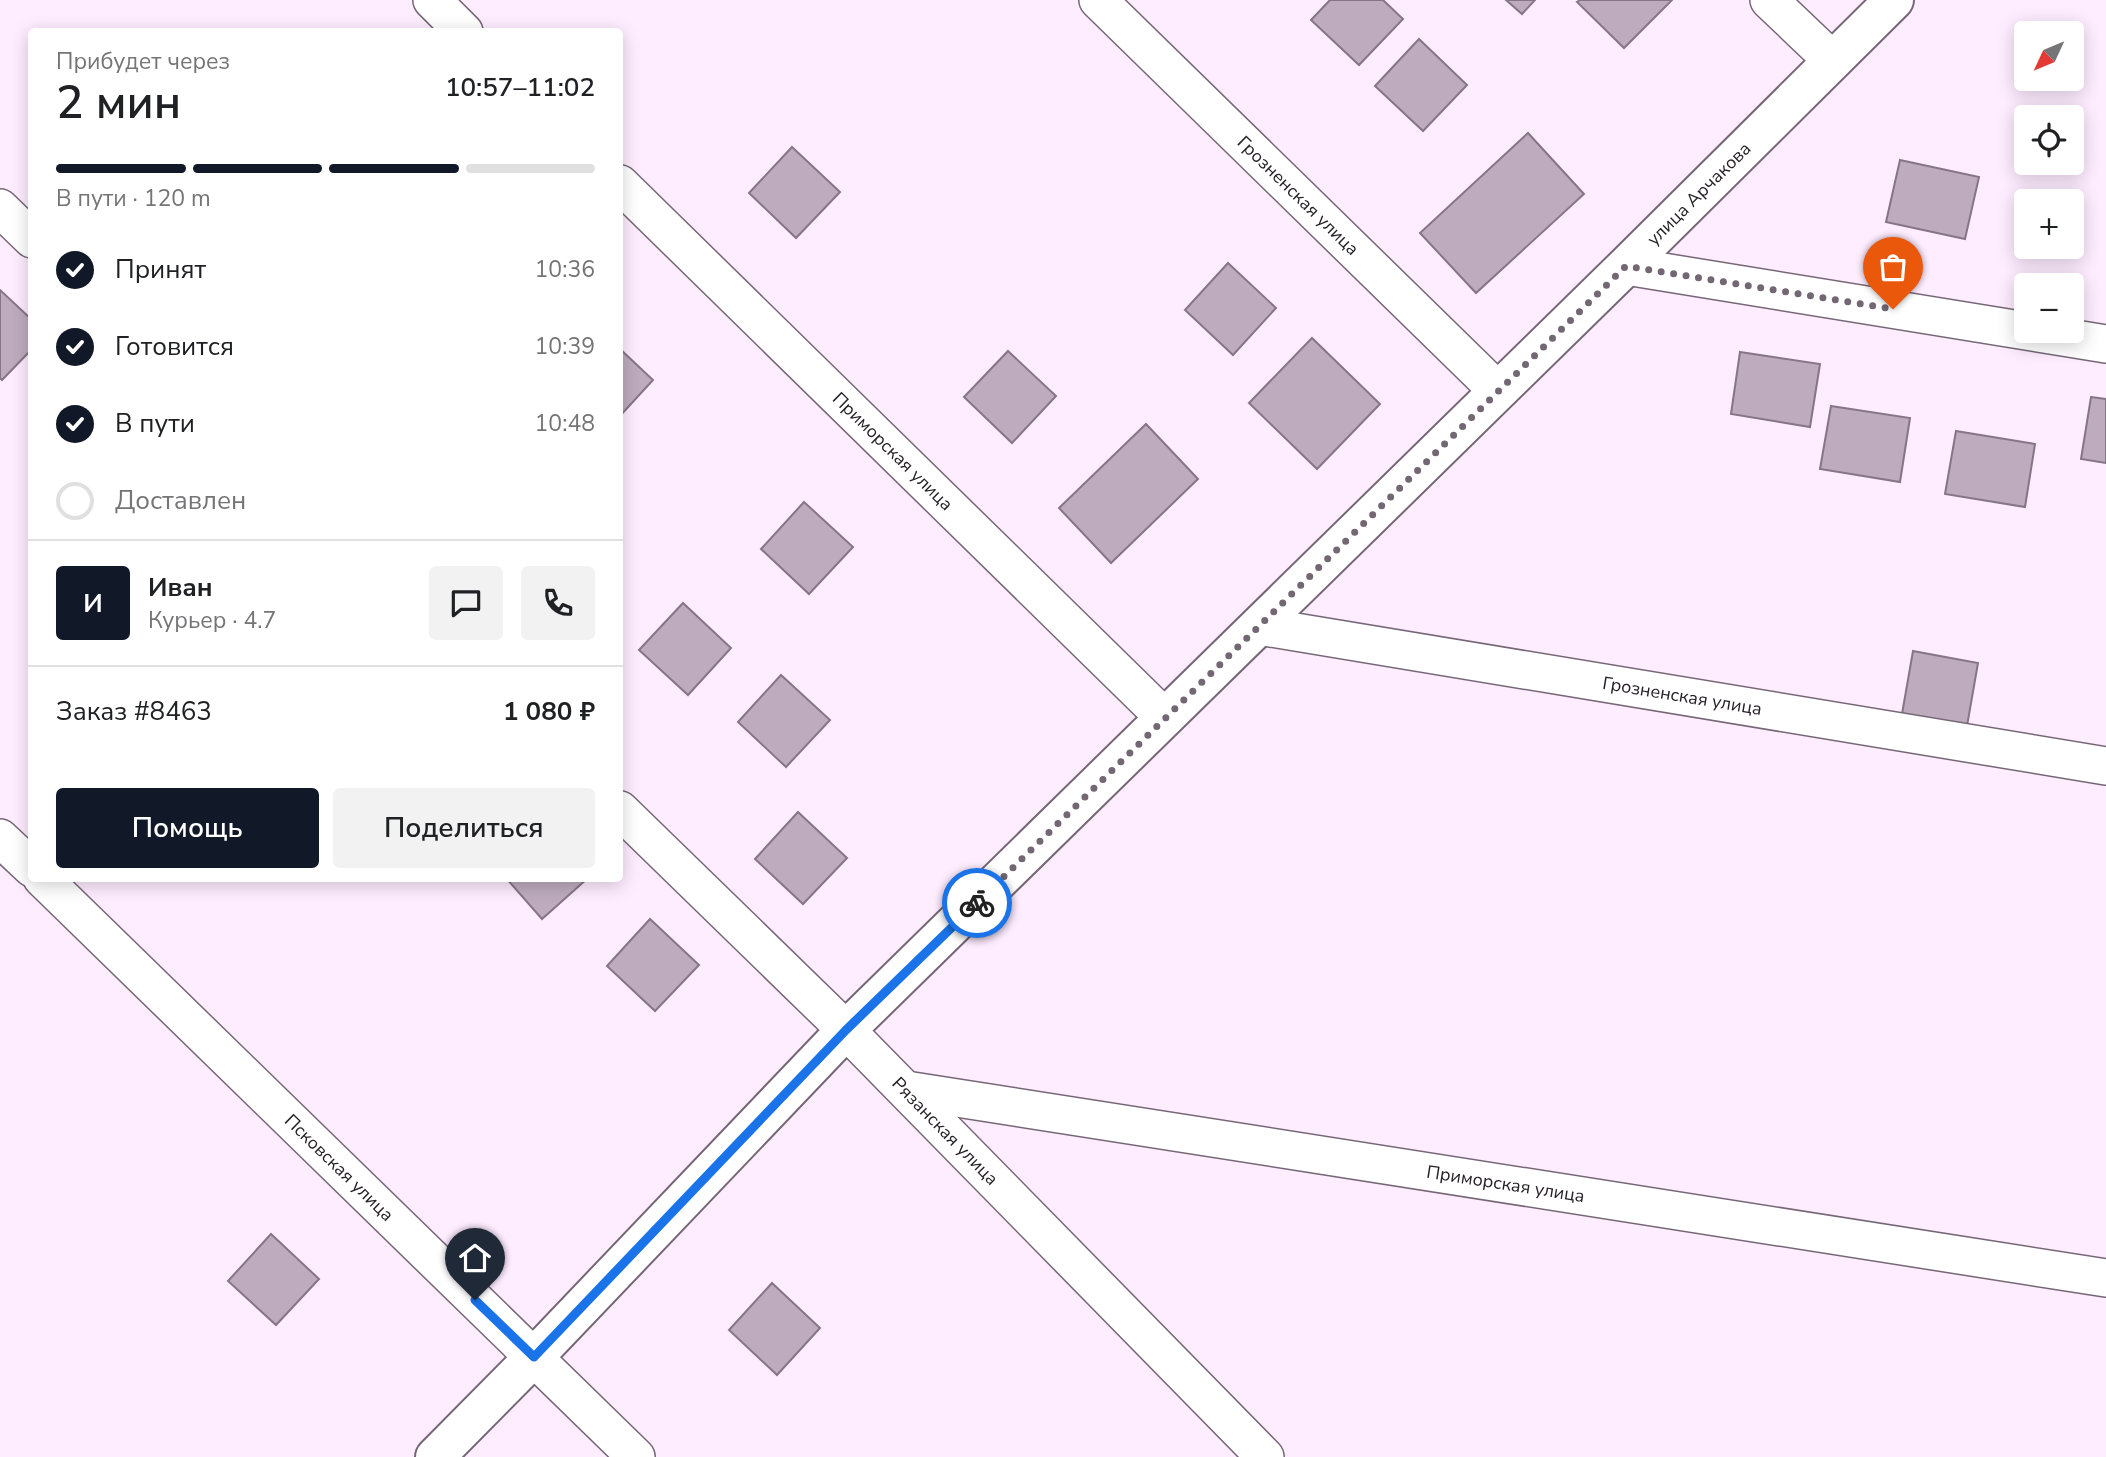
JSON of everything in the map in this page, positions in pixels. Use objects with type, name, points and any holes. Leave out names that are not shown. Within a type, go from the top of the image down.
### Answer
[{"type":"street","points":[[432,0],[460,28]]},
{"type":"street","name":"Грозненская улица","points":[[1098,0],[1498,391]]},
{"type":"street","points":[[1769,0],[1833,61]]},
{"type":"street","name":"улица Арчакова","points":[[435,1457],[846,1030],[1894,0]]},
{"type":"street","name":"Приморская улица","points":[[623,187],[1165,718]]},
{"type":"street","points":[[0,208],[28,235]]},
{"type":"street","points":[[1626,266],[2106,344]]},
{"type":"street","name":"Грозненская улица","points":[[1259,626],[2106,766]]},
{"type":"street","name":"Рязанская улица","points":[[623,813],[846,1030],[1265,1457]]},
{"type":"street","points":[[0,838],[28,864]]},
{"type":"street","name":"Псковская улица","points":[[46,882],[636,1457]]},
{"type":"street","name":"Приморская улица","points":[[905,1090],[2106,1278]]},
{"type":"building","points":[[1330,0],[1383,0],[1403,19],[1359,65],[1311,20]]},
{"type":"building","points":[[1506,0],[1535,0],[1522,14]]},
{"type":"building","points":[[1672,0],[1624,48],[1577,2]]},
{"type":"building","points":[[1419,39],[1467,85],[1423,131],[1375,86]]},
{"type":"building","points":[[1528,133],[1584,194],[1476,293],[1420,233]]},
{"type":"building","points":[[792,147],[840,192],[796,238],[749,193]]},
{"type":"building","points":[[1900,160],[1979,177],[1965,239],[1886,222]]},
{"type":"building","points":[[1228,263],[1276,308],[1233,355],[1185,310]]},
{"type":"building","points":[[0,290],[28,316],[28,353],[2,380]]},
{"type":"building","points":[[1312,338],[1380,404],[1317,469],[1249,403]]},
{"type":"building","points":[[1008,351],[1056,396],[1012,443],[964,397]]},
{"type":"building","points":[[623,352],[653,380],[623,413]]},
{"type":"building","points":[[1740,352],[1820,364],[1810,427],[1731,414]]},
{"type":"building","points":[[2091,397],[2106,399],[2106,463],[2081,459]]},
{"type":"building","points":[[1831,406],[1910,418],[1900,482],[1820,469]]},
{"type":"building","points":[[1146,424],[1198,479],[1111,563],[1059,508]]},
{"type":"building","points":[[1956,431],[2035,444],[2025,507],[1945,494]]},
{"type":"building","points":[[804,502],[853,547],[809,594],[761,549]]},
{"type":"building","points":[[683,603],[731,648],[688,695],[639,650]]},
{"type":"building","points":[[1913,651],[1978,663],[1967,726],[1902,714]]},
{"type":"building","points":[[781,675],[830,720],[786,767],[738,722]]},
{"type":"building","points":[[798,812],[847,858],[803,904],[755,859]]},
{"type":"building","points":[[510,882],[584,882],[542,919]]},
{"type":"building","points":[[650,919],[699,965],[655,1011],[607,966]]},
{"type":"building","points":[[271,1234],[319,1279],[276,1325],[228,1281]]},
{"type":"building","points":[[772,1283],[820,1328],[777,1375],[729,1330]]},
{"type":"way so far","points":[[977,903],[1626,266],[1893,309]]},
{"type":"route","points":[[475,1300],[534,1357],[846,1030],[977,903]]}]
